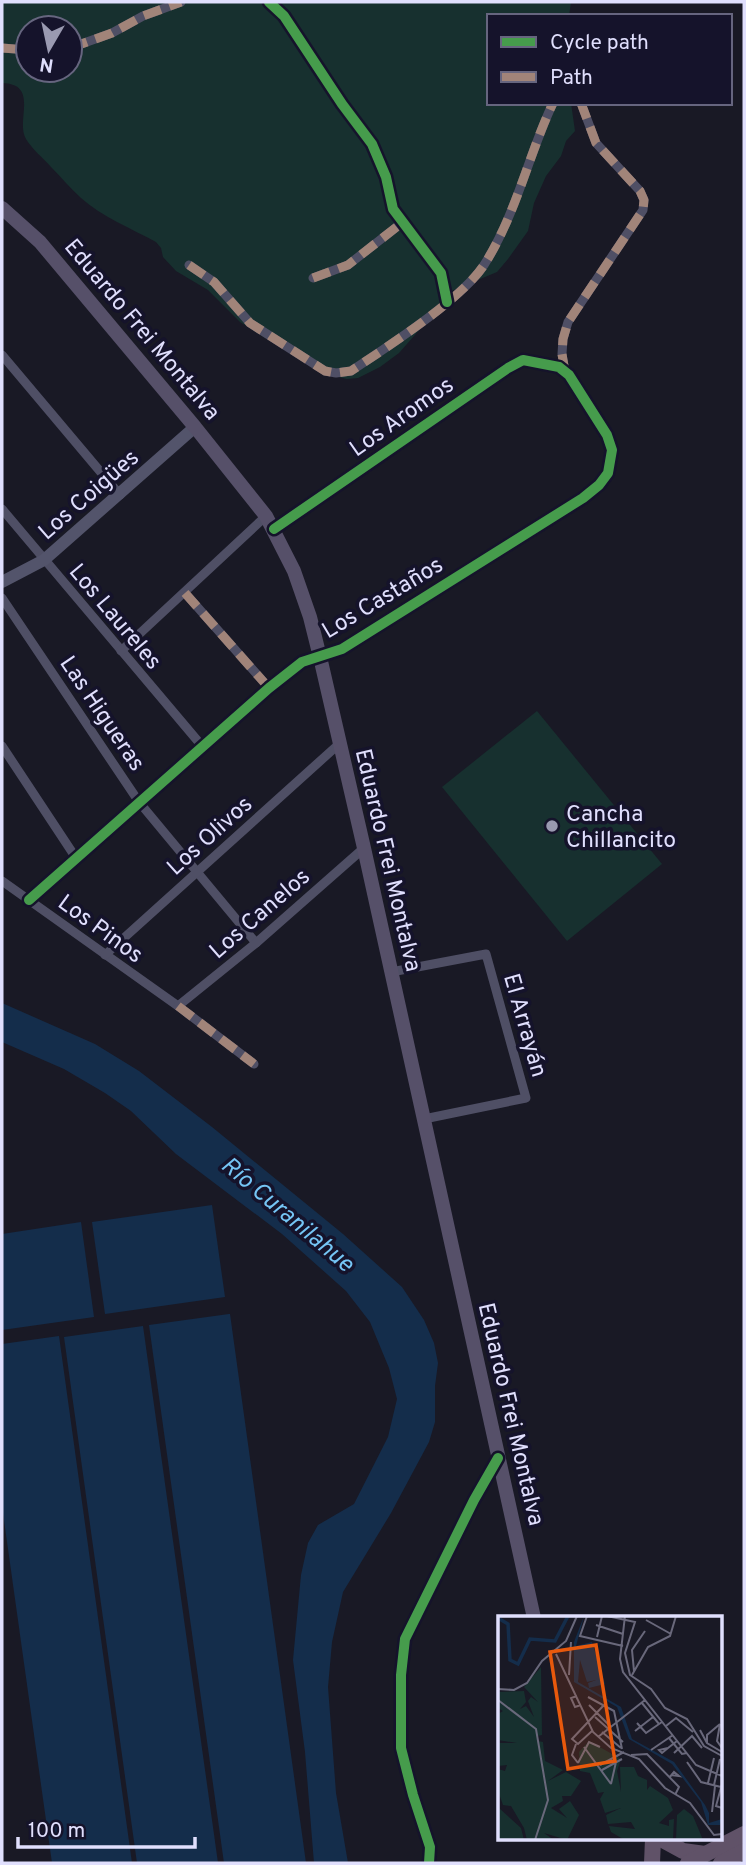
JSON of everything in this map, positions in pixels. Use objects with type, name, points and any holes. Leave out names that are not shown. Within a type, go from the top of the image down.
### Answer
[{"type":"highway","points":[[714,1858],[744,1834]]},
{"type":"highway","points":[[652,1863],[653,1840]]},
{"type":"highway","points":[[663,1840],[683,1851],[714,1858]]},
{"type":"highway","points":[[688,1863],[744,1851]]},
{"type":"main road","name":"Eduardo Frei Montalva","points":[[2,208],[40,242],[195,427],[270,523],[303,594],[364,848],[534,1616]]},
{"type":"street","points":[[84,43],[181,2]]},
{"type":"street","points":[[269,2],[284,16],[372,144],[386,177],[393,209],[441,273],[447,302]]},
{"type":"street","points":[[189,265],[214,282],[250,323],[325,371],[351,371],[447,302],[475,277],[515,203],[538,134],[553,105]]},
{"type":"street","points":[[562,370],[563,339],[568,322],[643,209],[644,200],[640,191],[596,143],[582,105]]},
{"type":"street","points":[[313,278],[348,265],[403,222]]},
{"type":"street","points":[[2,355],[120,495]]},
{"type":"street","name":"Los Aromos","points":[[121,651],[185,593],[270,523],[508,368],[523,360],[562,370]]},
{"type":"street","name":"Los Castaños","points":[[29,900],[302,662],[342,649],[583,498],[598,485],[608,473],[612,450],[607,435],[562,370]]},
{"type":"street","name":"Los Coigües","points":[[2,582],[44,560],[195,427]]},
{"type":"street","name":"Los Laureles","points":[[2,509],[202,747]]},
{"type":"street","points":[[185,593],[269,688]]},
{"type":"street","name":"Las Higueras","points":[[2,598],[139,802],[256,943]]},
{"type":"street","name":"Los Olivos","points":[[105,955],[339,744]]},
{"type":"street","points":[[2,746],[76,858]]},
{"type":"street","name":"Los Canelos","points":[[178,1006],[256,943],[364,848]]},
{"type":"street","name":"Los Pinos","points":[[2,881],[178,1006],[254,1064]]},
{"type":"street","name":"El Arrayán","points":[[391,972],[486,954],[526,1098],[424,1119]]},
{"type":"street","points":[[429,1863],[430,1847],[401,1748],[401,1675],[405,1639],[474,1500],[498,1458]]},
{"type":"green space","points":[[2,2],[571,2],[569,14],[487,14],[487,105],[571,105],[575,131],[566,141],[561,156],[546,176],[534,203],[528,231],[497,272],[449,292],[399,353],[358,378],[347,379],[322,373],[240,322],[208,290],[176,271],[163,257],[156,242],[89,205],[28,143],[23,131],[24,105],[20,90],[13,85],[2,83]]},
{"type":"green space","name":"Cancha Chillancito","points":[[537,711],[662,864],[567,941],[442,787]]},
{"type":"water","name":"Río Curanilahue","points":[[2,1003],[95,1044],[139,1071],[212,1127],[343,1234],[402,1287],[424,1320],[434,1343],[438,1363],[435,1422],[429,1442],[391,1513],[343,1592],[332,1642],[328,1687],[336,1793],[348,1863],[314,1863],[305,1752],[293,1660],[301,1575],[308,1543],[318,1525],[354,1504],[388,1437],[397,1399],[389,1368],[370,1322],[346,1291],[282,1234],[176,1154],[131,1111],[105,1093],[64,1069],[2,1042]]},
{"type":"water","points":[[212,1205],[225,1297],[105,1314],[92,1222]]},
{"type":"water","points":[[81,1222],[94,1317],[2,1330],[2,1234]]},
{"type":"water","points":[[230,1314],[306,1863],[224,1863],[149,1325]]},
{"type":"water","points":[[143,1326],[218,1863],[137,1863],[64,1337]]},
{"type":"water","points":[[59,1336],[132,1863],[52,1863],[2,1506],[2,1344]]},
{"type":"marked path","points":[[84,43],[181,2]]},
{"type":"marked path","points":[[2,48],[14,49]]},
{"type":"marked path","points":[[189,265],[214,282],[250,323],[325,371],[351,371],[442,307],[459,293],[484,265],[505,226],[552,105]]},
{"type":"marked path","points":[[565,372],[562,354],[568,322],[643,210],[644,200],[640,191],[596,143],[582,105]]},
{"type":"marked path","points":[[313,278],[348,265],[403,222]]},
{"type":"marked path","points":[[185,593],[269,688]]},
{"type":"marked path","points":[[178,1006],[254,1064]]},
{"type":"cycle path","points":[[269,2],[284,16],[372,144],[386,177],[393,209],[441,273],[447,302]]},
{"type":"cycle path","points":[[29,900],[302,662],[342,649],[583,498],[599,485],[608,473],[612,450],[607,435],[569,375],[559,367],[523,360],[274,529]]},
{"type":"cycle path","points":[[429,1863],[430,1847],[401,1748],[401,1675],[405,1639],[474,1500],[498,1458]]},
{"type":"place","name":"Cancha Chillancito","points":[[552,826]]}]
